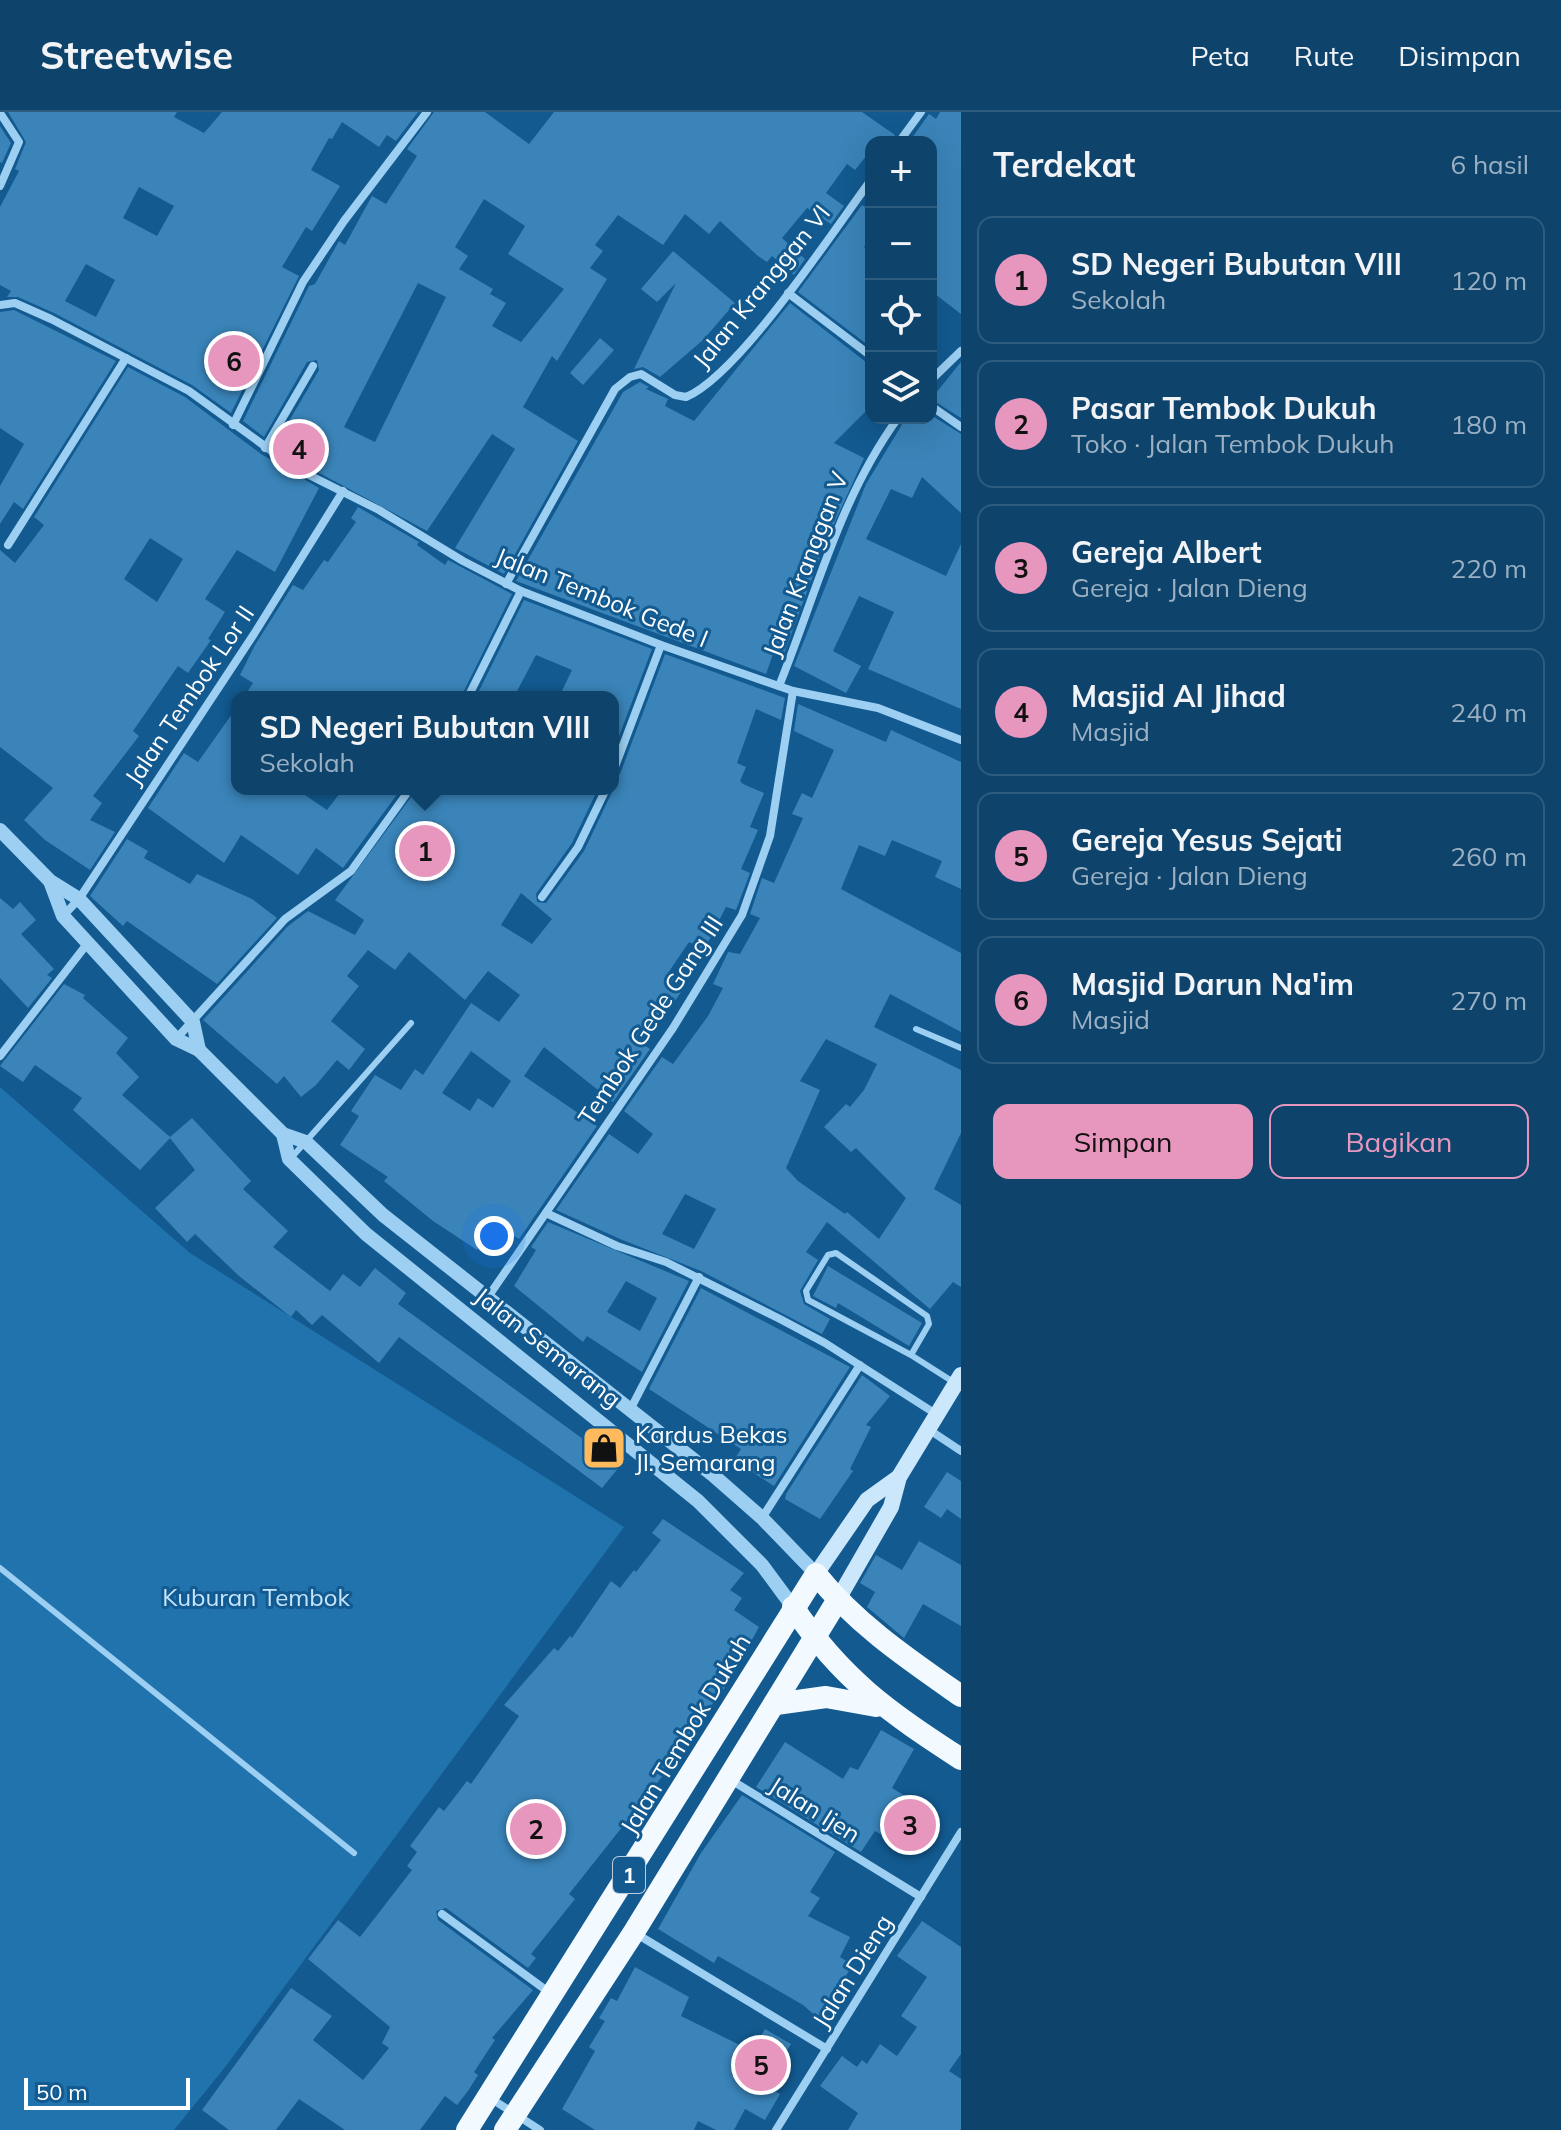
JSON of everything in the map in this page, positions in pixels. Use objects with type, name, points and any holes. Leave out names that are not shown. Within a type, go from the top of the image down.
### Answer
[{"type":"highway","name":"1","points":[[793,1607],[816,1574]]},
{"type":"highway","name":"Jalan Semarang","points":[[816,1574],[837,1601],[875,1635],[961,1696]]},
{"type":"highway","points":[[815,1639],[837,1601]]},
{"type":"highway","name":"Jalan Semarang","points":[[793,1607],[847,1676],[881,1707]]},
{"type":"highway","name":"Jalan Tembok Dukuh","points":[[467,2130],[554,1996],[793,1607]]},
{"type":"highway","name":"1","points":[[510,2122],[634,1932],[815,1639]]},
{"type":"highway","points":[[776,1704],[826,1697],[881,1707],[961,1759]]},
{"type":"main road","points":[[837,1601],[891,1507],[899,1477],[958,1379]]},
{"type":"main road","points":[[816,1574],[867,1500],[899,1477]]},
{"type":"street","points":[[233,425],[303,282],[352,209],[427,112]]},
{"type":"street","points":[[903,136],[921,112]]},
{"type":"street","points":[[0,113],[19,142],[0,186]]},
{"type":"street","name":"Jalan Kranggan VI","points":[[506,584],[615,389],[630,377],[641,374],[675,395],[692,395],[714,380],[788,293],[865,188]]},
{"type":"street","points":[[788,293],[866,352]]},
{"type":"street","name":"Jalan Tembok Gede I","points":[[0,305],[15,303],[189,391],[295,468],[343,491],[521,591],[793,691],[878,708],[961,740]]},
{"type":"street","points":[[937,374],[961,351]]},
{"type":"street","points":[[8,545],[126,358]]},
{"type":"street","points":[[265,448],[313,366]]},
{"type":"street","points":[[937,410],[961,427]]},
{"type":"street","name":"Jalan Kranggan V","points":[[779,686],[851,493],[894,424]]},
{"type":"street","name":"Jalan Tembok Lor II","points":[[63,916],[79,899],[254,634],[343,491]]},
{"type":"street","points":[[471,691],[521,591]]},
{"type":"street","points":[[619,756],[661,645]]},
{"type":"street","name":"Tembok Gede Gang III","points":[[488,1297],[618,1102],[673,1028],[742,915],[770,836],[793,691]]},
{"type":"street","points":[[176,1039],[285,919],[361,861],[406,795]]},
{"type":"street","points":[[542,897],[578,847],[603,795]]},
{"type":"street","name":"Jalan Semarang","points":[[0,830],[50,881],[79,899],[193,1022]]},
{"type":"street","name":"Jalan Semarang","points":[[50,881],[63,916],[176,1039],[199,1050],[283,1134],[306,1142],[383,1215],[631,1408],[762,1518],[816,1574]]},
{"type":"street","points":[[0,1056],[87,944]]},
{"type":"street","points":[[193,1022],[199,1050]]},
{"type":"street","points":[[283,1134],[289,1159]]},
{"type":"street","name":"Jalan Semarang","points":[[289,1159],[366,1234],[698,1501],[762,1565],[793,1607]]},
{"type":"street","points":[[546,1213],[617,1246],[699,1277],[860,1365],[932,1422],[961,1451]]},
{"type":"street","points":[[631,1408],[699,1277]]},
{"type":"street","points":[[762,1518],[860,1365]]},
{"type":"street","name":"Jalan Ijen","points":[[729,1779],[921,1897]]},
{"type":"street","name":"Jalan Dieng","points":[[776,2130],[961,1832]]},
{"type":"street","points":[[442,1914],[554,1996]]},
{"type":"street","points":[[634,1932],[827,2049]]},
{"type":"street","points":[[488,2097],[510,2122],[540,2130]]},
{"type":"lane","points":[[289,1159],[411,1023]]},
{"type":"lane","points":[[916,1029],[961,1048]]},
{"type":"lane","points":[[911,1355],[929,1324],[927,1316],[836,1253],[828,1255],[806,1291],[808,1300],[911,1355],[958,1379]]},
{"type":"lane","points":[[0,1568],[354,1853]]},
{"type":"green space","name":"Kuburan Tembok","points":[[0,1087],[190,1253],[624,1527],[226,2066],[174,2130],[0,2130]]},
{"type":"building","points":[[8,112],[177,112],[174,117],[204,133],[222,112],[418,112],[396,141],[387,135],[379,147],[342,122],[332,139],[329,138],[311,170],[340,186],[312,231],[306,227],[282,267],[299,276],[231,413],[192,385],[54,313],[18,297],[7,297],[11,291],[0,285],[0,207],[19,171],[15,169],[26,142]],"holes":[[[139,187],[174,206],[157,236],[123,218]],[[86,264],[115,280],[96,317],[65,301]]]},
{"type":"building","points":[[434,112],[485,112],[529,144],[554,112],[862,112],[895,135],[865,136],[865,158],[855,170],[847,164],[826,193],[844,206],[831,224],[807,208],[782,238],[805,259],[794,275],[772,256],[767,262],[758,256],[720,221],[709,234],[685,214],[663,245],[618,215],[595,245],[603,251],[590,268],[607,279],[557,361],[552,356],[523,407],[578,441],[504,574],[455,548],[515,449],[492,434],[427,531],[299,462],[275,445],[319,370],[317,360],[307,362],[264,437],[243,421],[309,286],[315,284],[339,241],[345,245],[372,196],[386,204],[417,156],[407,149]],"holes":[[[484,199],[525,226],[508,254],[564,289],[521,342],[492,326],[506,303],[490,294],[493,289],[459,269],[468,256],[455,247]],[[418,283],[446,297],[375,442],[344,427]]]},
{"type":"building","points":[[940,112],[961,112],[961,314],[937,296],[937,136],[913,136],[929,114],[936,119]]},
{"type":"building","points":[[0,126],[11,143],[2,163],[0,162]]},
{"type":"building","points":[[862,205],[865,207],[865,343],[798,292]]},
{"type":"building","points":[[673,251],[735,303],[703,340],[660,377],[643,367],[634,369],[676,283],[657,302],[641,289]]},
{"type":"building","points":[[790,303],[865,361],[865,412],[834,443],[864,458],[824,546],[782,659],[773,654],[766,674],[516,581],[623,392],[640,382],[649,387],[646,389],[668,399],[665,406],[694,421]]},
{"type":"building","points":[[14,310],[116,361],[23,509],[14,502],[0,524],[0,486],[24,444],[0,428],[0,312]]},
{"type":"building","points":[[600,338],[614,350],[583,385],[570,373]]},
{"type":"building","points":[[961,362],[961,418],[937,403],[937,392]]},
{"type":"building","points":[[128,367],[185,397],[261,454],[319,488],[275,572],[237,550],[205,599],[225,612],[208,639],[211,640],[188,673],[178,666],[133,731],[139,736],[93,796],[102,803],[90,820],[115,832],[90,870],[45,840],[24,820],[53,788],[0,747],[0,550],[15,563],[44,525],[34,517]],"holes":[[[150,538],[183,559],[157,602],[124,579]]]},
{"type":"building","points":[[937,419],[961,434],[961,513],[922,477],[912,498],[891,489],[866,539],[946,576],[961,544],[961,709],[868,669],[894,612],[859,596],[833,651],[861,666],[846,693],[794,666],[866,484],[902,424],[937,424]]},
{"type":"building","points":[[358,507],[419,542],[417,545],[445,565],[448,560],[512,594],[464,691],[248,691],[253,683],[240,675],[255,645],[293,585],[303,590],[324,560],[328,562],[356,522],[351,518]]},
{"type":"building","points":[[524,600],[652,649],[619,736],[619,691],[562,691],[572,670],[536,655],[517,691],[479,691]]},
{"type":"building","points":[[665,654],[785,698],[781,720],[756,709],[737,763],[746,767],[740,781],[764,793],[750,827],[758,830],[741,869],[750,873],[736,910],[726,907],[704,950],[689,942],[668,973],[686,985],[644,1045],[650,1049],[613,1102],[544,1047],[524,1076],[597,1126],[519,1239],[495,1223],[477,1250],[433,1221],[384,1181],[388,1177],[340,1145],[359,1116],[351,1111],[375,1075],[401,1090],[415,1069],[423,1075],[471,1003],[499,1022],[520,995],[488,971],[465,1000],[409,952],[395,970],[368,950],[347,976],[359,986],[331,1021],[365,1049],[349,1070],[337,1060],[301,1097],[284,1076],[277,1084],[203,1020],[288,926],[308,911],[355,935],[364,920],[335,900],[413,795],[595,795],[572,843],[536,894],[537,902],[546,903],[584,851],[611,795],[619,795],[619,775]],"holes":[[[521,893],[552,919],[532,944],[501,925]],[[471,1051],[511,1081],[493,1108],[478,1098],[470,1111],[442,1093]]]},
{"type":"building","points":[[798,704],[886,742],[891,730],[961,762],[961,889],[935,877],[942,861],[892,840],[885,856],[859,845],[841,889],[961,953],[961,1032],[890,994],[874,1027],[961,1070],[961,1133],[934,1189],[961,1205],[961,1287],[953,1282],[930,1309],[827,1222],[806,1252],[818,1260],[800,1291],[804,1304],[830,1319],[822,1334],[701,1271],[556,1210],[609,1134],[638,1154],[653,1134],[624,1111],[662,1057],[673,1064],[708,1016],[723,988],[713,984],[728,952],[740,954],[760,918],[750,914],[762,878],[774,883],[803,818],[792,814],[802,793],[812,798],[834,750],[794,731]],"holes":[[[826,1039],[877,1064],[864,1090],[850,1107],[846,1104],[824,1127],[851,1152],[856,1148],[906,1198],[879,1239],[847,1212],[845,1214],[798,1181],[786,1168],[820,1090],[800,1081]],[[685,1194],[716,1209],[694,1249],[662,1234]]]},
{"type":"building","points":[[231,715],[231,795],[305,795],[327,810],[338,795],[397,795],[343,868],[316,848],[298,875],[241,835],[224,863],[148,808],[184,753],[198,762]]},
{"type":"building","points":[[127,839],[148,851],[144,858],[190,884],[197,874],[252,899],[277,918],[217,984],[127,921],[123,926],[90,896]]},
{"type":"building","points":[[0,898],[13,909],[20,902],[36,920],[21,934],[54,969],[47,975],[52,978],[28,1008],[0,978]]},
{"type":"building","points":[[64,984],[85,995],[83,998],[128,1038],[116,1053],[139,1077],[122,1095],[170,1137],[192,1118],[251,1181],[243,1189],[288,1231],[273,1247],[330,1291],[343,1274],[360,1287],[375,1268],[406,1293],[398,1304],[620,1466],[602,1488],[399,1337],[379,1363],[322,1315],[312,1325],[296,1310],[291,1317],[239,1276],[195,1234],[187,1242],[155,1208],[195,1170],[170,1138],[140,1170],[73,1110],[82,1098],[35,1065],[23,1082],[0,1066]]},
{"type":"building","points":[[548,1222],[689,1281],[642,1372],[587,1336],[583,1342],[514,1286],[536,1250],[531,1247]],"holes":[[[626,1281],[657,1298],[640,1331],[607,1312]]]},
{"type":"building","points":[[828,1266],[922,1323],[909,1346],[838,1303],[836,1308],[813,1296]]},
{"type":"building","points":[[701,1288],[850,1367],[774,1486],[734,1460],[741,1449],[649,1389]]},
{"type":"building","points":[[862,1375],[890,1396],[866,1425],[871,1427],[850,1469],[853,1471],[820,1519],[785,1499],[786,1494]]},
{"type":"building","points":[[947,1472],[961,1481],[961,1519],[947,1509],[941,1518],[924,1507]]},
{"type":"building","points":[[663,1519],[744,1573],[730,1590],[742,1598],[734,1610],[759,1627],[729,1682],[662,1771],[665,1773],[569,1894],[575,1899],[531,1954],[536,1958],[528,1968],[446,1908],[436,1911],[438,1920],[533,1990],[492,2038],[495,2040],[474,2072],[478,2075],[468,2091],[457,2105],[445,2096],[420,2130],[345,2130],[299,2099],[276,2130],[229,2130],[202,2110],[291,1988],[332,2016],[313,2040],[363,2080],[389,2048],[382,2043],[390,2027],[308,1959],[338,1920],[360,1937],[412,1870],[407,1866],[417,1852],[410,1846],[439,1807],[444,1811],[467,1781],[471,1784],[519,1716],[504,1705],[554,1648],[558,1651],[570,1636],[572,1638],[611,1581],[620,1588],[634,1570],[636,1572],[661,1540],[652,1533]]},
{"type":"building","points":[[919,1541],[961,1565],[961,1626],[923,1604],[904,1638],[867,1607],[875,1592],[860,1583],[876,1555],[902,1570]]},
{"type":"building","points":[[881,1730],[914,1749],[892,1788],[936,1815],[914,1854],[875,1831],[861,1852],[756,1787],[785,1742],[843,1779],[850,1767],[858,1770]]},
{"type":"building","points":[[742,1795],[835,1852],[810,1892],[820,1898],[808,1916],[850,1937],[840,1957],[853,1965],[818,2018],[803,2005],[718,1956],[714,1963],[658,1929],[701,1853]]},
{"type":"building","points":[[922,1921],[961,1947],[961,2054],[949,2071],[961,2079],[961,2130],[848,2130],[858,2113],[820,2086],[842,2056],[857,2067],[862,2060],[867,2064],[880,2044],[897,2056],[917,2027],[901,2016],[927,1977],[897,1956]]},
{"type":"building","points":[[635,1967],[689,1997],[681,2016],[752,2051],[765,2029],[791,2044],[766,2086],[780,2094],[765,2120],[745,2109],[734,2130],[716,2130],[698,2121],[694,2130],[595,2130],[562,2109],[595,2051],[589,2047],[605,2021],[599,2018],[611,1998],[617,2001]]},
{"type":"place","name":"Masjid Darun Na'im","points":[[234,361]]},
{"type":"place","name":"Masjid Al Jihad","points":[[299,449]]},
{"type":"place","name":"SD Negeri Bubutan VIII","points":[[425,851]]},
{"type":"place","name":"Kardus Bekas Jl. Semarang","points":[[604,1448]]},
{"type":"place","name":"Gereja Albert","points":[[910,1825]]},
{"type":"place","name":"Pasar Tembok Dukuh","points":[[536,1829]]},
{"type":"place","name":"Gereja Yesus Sejati","points":[[761,2065]]}]
